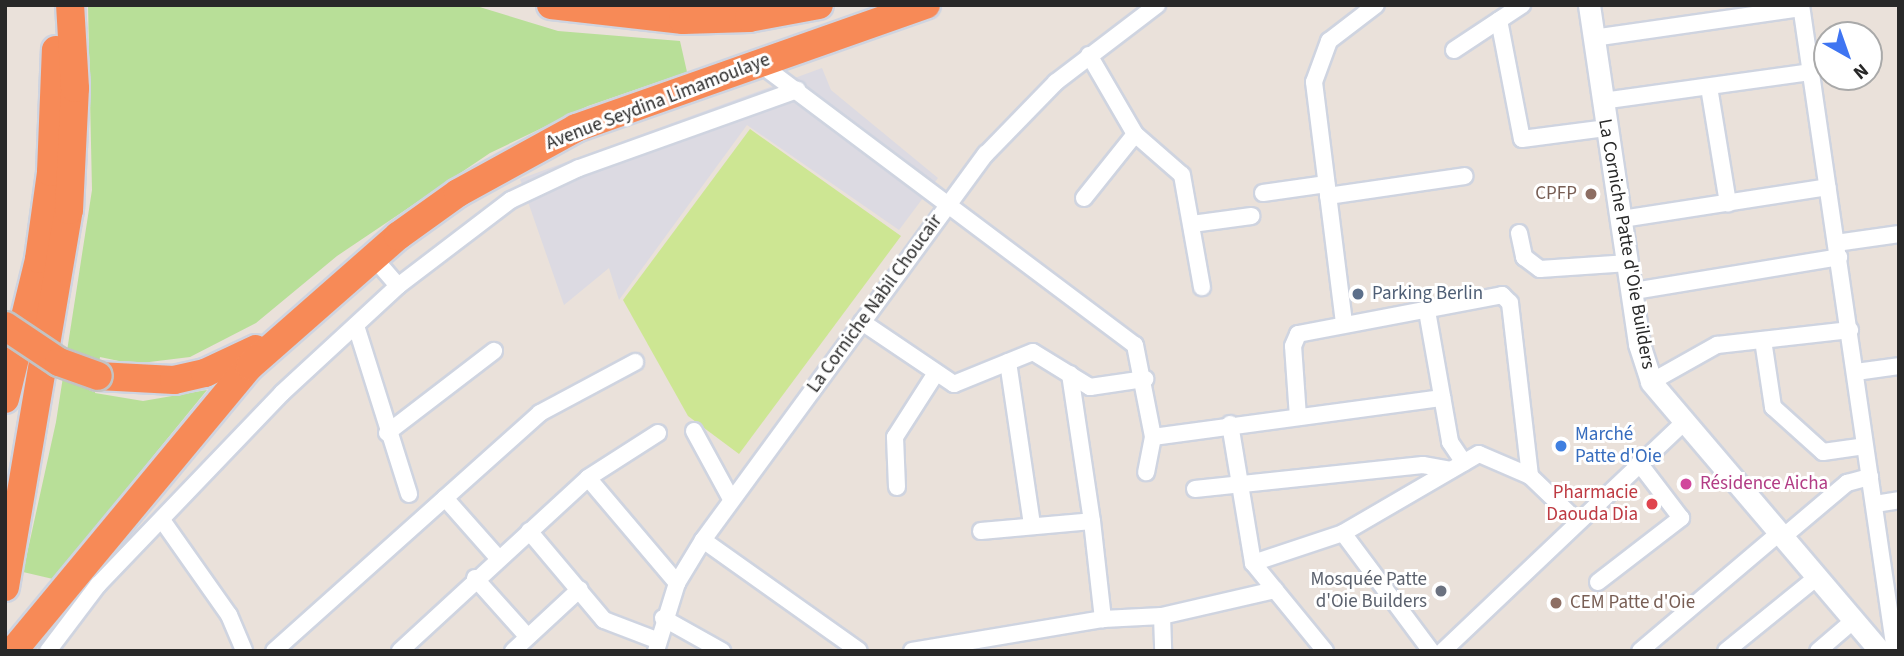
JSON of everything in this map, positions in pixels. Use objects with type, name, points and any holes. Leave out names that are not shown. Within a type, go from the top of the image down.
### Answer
[{"type":"highway","points":[[5,399],[36,272],[51,172],[54,5]]},
{"type":"highway","points":[[5,587],[69,210],[75,100],[70,5]]},
{"type":"highway","points":[[551,5],[683,20],[749,18],[819,5]]},
{"type":"highway","name":"Avenue Seydina Limamoulaye","points":[[13,651],[111,528],[250,366],[322,299],[373,257],[520,155],[576,128],[926,5]]},
{"type":"highway","points":[[5,326],[59,362],[98,376],[135,383],[205,373],[262,346],[322,299]]},
{"type":"street","name":"La Corniche Nabil Choucair","points":[[656,646],[663,618],[677,583],[703,540],[950,201],[1012,126],[1088,55],[1157,5]]},
{"type":"street","points":[[1344,323],[1314,82],[1320,61],[1341,28],[1376,5]]},
{"type":"street","points":[[1454,50],[1522,5]]},
{"type":"street","name":"La Corniche Patte d'Oie Builders","points":[[1589,5],[1602,101],[1651,382],[1880,651]]},
{"type":"street","points":[[1593,38],[1801,7],[1870,477],[1892,560],[1895,651]]},
{"type":"street","points":[[1499,20],[1522,139],[1607,128]]},
{"type":"street","points":[[1088,55],[1135,134],[1182,175],[1202,287]]},
{"type":"street","points":[[759,63],[950,201],[1127,337],[1140,354],[1153,437],[1146,472]]},
{"type":"street","points":[[1602,101],[1811,72]]},
{"type":"street","points":[[1709,87],[1728,203]]},
{"type":"street","points":[[48,651],[162,520],[282,393],[356,329],[398,286],[511,200],[544,183],[797,90]]},
{"type":"street","points":[[1084,198],[1135,134]]},
{"type":"street","points":[[1263,193],[1327,190],[1465,176]]},
{"type":"street","points":[[1622,219],[1828,187]]},
{"type":"street","points":[[1192,224],[1251,216]]},
{"type":"street","points":[[1519,233],[1524,257],[1540,270],[1629,263]]},
{"type":"street","points":[[1634,291],[1838,250],[1899,234]]},
{"type":"street","points":[[373,257],[398,286]]},
{"type":"street","points":[[1298,417],[1294,339],[1344,323],[1427,311],[1502,295],[1510,303],[1530,476]]},
{"type":"street","points":[[1427,311],[1450,442],[1458,467]]},
{"type":"street","points":[[862,322],[934,376],[965,382],[1008,362],[1042,353],[1090,387],[1144,379]]},
{"type":"street","points":[[356,329],[387,433],[409,494]]},
{"type":"street","points":[[1651,382],[1699,351],[1850,330]]},
{"type":"street","points":[[1763,340],[1773,407],[1823,452],[1865,446]]},
{"type":"street","points":[[387,433],[494,351]]},
{"type":"street","points":[[274,651],[540,413],[635,362]]},
{"type":"street","points":[[1008,362],[1032,524]]},
{"type":"street","points":[[1856,372],[1899,366]]},
{"type":"street","points":[[1070,374],[1092,521],[1103,619]]},
{"type":"street","points":[[897,487],[895,437],[934,376]]},
{"type":"street","points":[[1153,437],[1230,424],[1442,398]]},
{"type":"street","points":[[1443,651],[1684,422]]},
{"type":"street","points":[[1230,424],[1253,563],[1325,651]]},
{"type":"street","points":[[694,431],[731,499]]},
{"type":"street","points":[[400,651],[475,578],[588,478],[658,433]]},
{"type":"street","points":[[1253,563],[1343,533],[1479,453],[1530,476],[1577,521]]},
{"type":"street","points":[[1598,582],[1681,518],[1639,463]]},
{"type":"street","points":[[1195,489],[1423,465],[1458,467]]},
{"type":"street","points":[[1640,651],[1847,483],[1870,477]]},
{"type":"street","points":[[588,478],[677,583]]},
{"type":"street","points":[[445,498],[498,558]]},
{"type":"street","points":[[1875,504],[1899,499]]},
{"type":"street","points":[[162,520],[229,615],[244,651]]},
{"type":"street","points":[[981,531],[1032,524],[1092,521]]},
{"type":"street","points":[[529,531],[614,628],[656,646]]},
{"type":"street","points":[[1343,533],[1431,651]]},
{"type":"street","points":[[703,540],[847,649]]},
{"type":"street","points":[[1726,651],[1817,577]]},
{"type":"street","points":[[475,578],[527,636]]},
{"type":"street","points":[[513,651],[580,589]]},
{"type":"street","points":[[912,651],[938,649],[1103,619],[1162,616],[1275,590]]},
{"type":"street","points":[[1162,616],[1163,651]]},
{"type":"street","points":[[663,618],[722,651]]},
{"type":"street","points":[[1818,651],[1854,620]]},
{"type":"shaded area","points":[[822,68],[831,90],[938,178],[899,230],[747,125],[619,300],[609,268],[564,305],[520,179]]},
{"type":"green space","points":[[88,5],[473,5],[558,31],[680,41],[687,72],[588,106],[490,153],[337,256],[256,323],[190,357],[133,364],[100,357],[95,393],[143,401],[207,390],[53,579],[23,572],[56,422],[92,190]]},
{"type":"green space","points":[[750,129],[901,236],[739,454],[688,416],[623,300]]},
{"type":"place","name":"CPFP","points":[[1591,194]]},
{"type":"place","name":"Parking Berlin","points":[[1358,294]]},
{"type":"place","name":"Marché Patte d'Oie","points":[[1561,446]]},
{"type":"place","name":"Résidence Aicha","points":[[1686,484]]},
{"type":"place","name":"Pharmacie Daouda Dia","points":[[1652,504]]},
{"type":"place","name":"Mosquée Patte d'Oie Builders","points":[[1441,591]]},
{"type":"place","name":"CEM Patte d'Oie","points":[[1556,603]]}]
